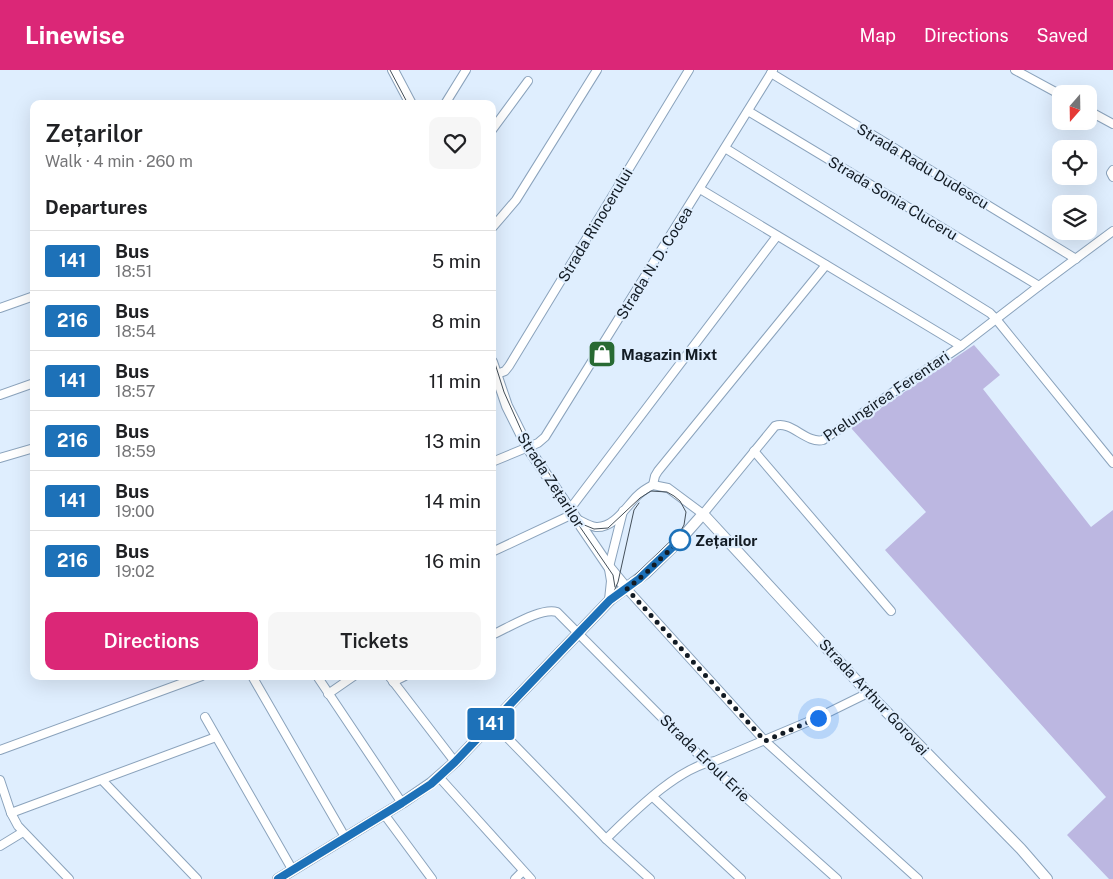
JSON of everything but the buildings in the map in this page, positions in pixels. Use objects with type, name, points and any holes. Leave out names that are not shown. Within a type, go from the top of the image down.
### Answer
[{"type":"main road","points":[[393,70],[409,100]]},
{"type":"main road","name":"Strada Zețarilor","points":[[496,381],[528,448],[609,567],[627,589]]},
{"type":"main road","name":"Prelungirea Ferentari","points":[[278,879],[402,803],[439,777],[610,600],[627,589],[669,551],[702,514]]},
{"type":"main road","name":"Strada Arthur Gorovei","points":[[702,514],[868,693],[1026,855],[1046,879]]},
{"type":"main road","points":[[609,567],[612,582],[610,600]]},
{"type":"street","points":[[447,100],[466,70]]},
{"type":"street","points":[[496,223],[516,200],[597,70]]},
{"type":"street","name":"Strada Rinocerului","points":[[496,375],[505,371],[509,366],[689,70]]},
{"type":"street","points":[[1015,70],[1052,90]]},
{"type":"street","name":"Strada N. D. Cocea","points":[[496,460],[528,448],[542,440],[556,421],[772,71]]},
{"type":"street","name":"Strada Radu Dudescu","points":[[772,71],[1076,259]]},
{"type":"street","points":[[496,125],[528,81]]},
{"type":"street","name":"Strada Sonia Cluceru","points":[[748,111],[1039,286]]},
{"type":"street","points":[[1098,115],[1113,124]]},
{"type":"street","points":[[725,148],[996,319],[1113,463]]},
{"type":"street","points":[[1113,170],[1111,173],[1113,177]]},
{"type":"street","points":[[700,189],[960,346]]},
{"type":"street","name":"Prelungirea Ferentari","points":[[702,514],[772,429],[778,425],[787,426],[812,440],[824,440],[960,346],[1113,231]]},
{"type":"street","points":[[496,550],[573,514],[778,236]]},
{"type":"street","points":[[654,485],[655,476],[658,471],[826,265]]},
{"type":"street","points":[[0,308],[30,297]]},
{"type":"street","points":[[0,395],[30,384]]},
{"type":"street","points":[[0,458],[30,449]]},
{"type":"street","points":[[754,451],[891,611]]},
{"type":"street","points":[[573,514],[588,524],[600,527],[610,523],[638,495],[654,485],[668,488],[702,514]]},
{"type":"street","points":[[609,567],[623,511]]},
{"type":"street","points":[[627,589],[765,741],[918,879]]},
{"type":"street","name":"Strada Eroul Erie","points":[[496,633],[540,613],[552,610],[562,616],[707,763],[837,879]]},
{"type":"street","points":[[0,750],[191,680]]},
{"type":"street","points":[[254,680],[345,837]]},
{"type":"street","points":[[319,680],[402,803]]},
{"type":"street","points":[[328,694],[348,680]]},
{"type":"street","points":[[392,680],[455,762]]},
{"type":"street","points":[[606,839],[653,797],[683,774],[765,741],[868,693]]},
{"type":"street","points":[[205,717],[292,870]]},
{"type":"street","points":[[492,723],[606,839],[650,879]]},
{"type":"street","points":[[11,813],[216,737]]},
{"type":"street","points":[[439,777],[531,879]]},
{"type":"street","points":[[0,780],[11,813],[23,832],[69,879]]},
{"type":"street","points":[[102,780],[197,879]]},
{"type":"street","points":[[653,797],[741,879]]},
{"type":"street","points":[[384,814],[432,879]]},
{"type":"street","points":[[0,846],[23,832]]},
{"type":"street","points":[[515,879],[523,870]]},
{"type":"shaded area","points":[[974,345],[1000,375],[983,389],[1091,527],[1113,510],[1113,879],[1109,879],[1067,835],[1106,797],[885,550],[926,512],[851,428]]},
{"type":"tram line","points":[[390,70],[406,100]]},
{"type":"tram line","points":[[282,879],[441,779],[635,575],[680,532],[684,525],[686,512],[680,501],[667,492],[651,491],[640,498],[608,528],[594,529],[582,524],[522,432],[504,392],[496,367]]},
{"type":"tram line","points":[[613,594],[618,582],[634,510],[639,503]]},
{"type":"tram line","points":[[578,524],[613,575],[615,587]]},
{"type":"bus line","name":"141","points":[[278,879],[431,784],[455,762],[610,600],[639,579],[680,540]]},
{"type":"place","name":"Magazin Mixt","points":[[602,354]]},
{"type":"place","name":"Zețarilor","points":[[680,540]]},
{"type":"route","points":[[680,540],[627,589],[765,741],[818,718]]}]
